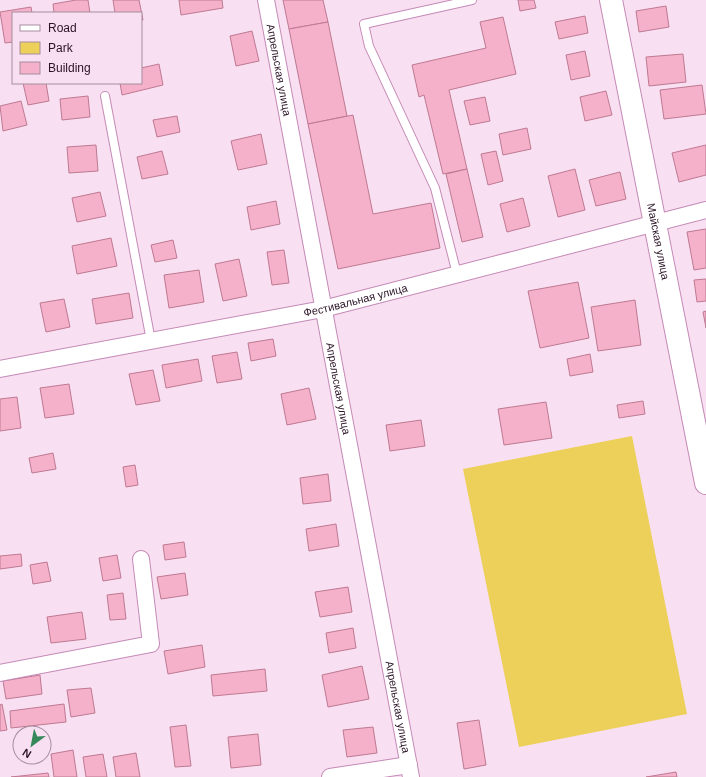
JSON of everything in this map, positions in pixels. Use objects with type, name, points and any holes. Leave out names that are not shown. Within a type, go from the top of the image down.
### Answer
[{"type":"street","name":"Апрельская улица","points":[[266,0],[410,771]]},
{"type":"street","name":"Майская улица","points":[[611,0],[706,483]]},
{"type":"street","name":"Фестивальная улица","points":[[0,368],[323,309],[654,222],[706,210]]},
{"type":"street","points":[[0,674],[151,644],[141,559]]},
{"type":"street","points":[[330,777],[410,771]]},
{"type":"lane","points":[[457,274],[435,188],[369,46],[364,24],[472,0]]},
{"type":"lane","points":[[105,96],[151,341]]},
{"type":"green space","points":[[632,436],[687,714],[519,747],[463,469]]},
{"type":"building","points":[[76,0],[88,0],[90,12],[54,12],[53,4]]},
{"type":"building","points":[[113,0],[139,0],[141,12],[115,12]]},
{"type":"building","points":[[179,0],[222,0],[223,8],[181,15]]},
{"type":"building","points":[[283,0],[323,0],[328,22],[289,29]]},
{"type":"building","points":[[518,0],[534,0],[536,8],[520,11]]},
{"type":"building","points":[[666,6],[669,27],[639,32],[636,11]]},
{"type":"building","points":[[31,7],[32,12],[12,12],[12,42],[5,43],[0,12]]},
{"type":"building","points":[[585,16],[588,33],[559,39],[555,22]]},
{"type":"building","points":[[503,17],[516,74],[449,90],[467,169],[443,174],[424,95],[419,97],[412,65],[486,48],[480,22]]},
{"type":"building","points":[[328,22],[347,116],[308,124],[289,29]]},
{"type":"building","points":[[252,31],[259,61],[236,66],[230,36]]},
{"type":"building","points":[[585,51],[590,76],[571,80],[566,55]]},
{"type":"building","points":[[683,54],[686,82],[649,86],[646,57]]},
{"type":"building","points":[[159,64],[163,85],[122,95],[120,84],[142,84],[142,68]]},
{"type":"building","points":[[23,84],[46,84],[49,101],[28,105]]},
{"type":"building","points":[[702,85],[706,114],[664,119],[660,90]]},
{"type":"building","points":[[606,91],[612,115],[585,121],[580,97]]},
{"type":"building","points":[[88,96],[90,117],[62,120],[60,99]]},
{"type":"building","points":[[485,97],[490,121],[470,125],[464,101]]},
{"type":"building","points":[[21,101],[27,125],[3,131],[0,106]]},
{"type":"building","points":[[353,115],[373,214],[431,203],[440,248],[338,269],[308,124]]},
{"type":"building","points":[[177,116],[180,132],[157,137],[153,120]]},
{"type":"building","points":[[527,128],[531,149],[503,155],[499,134]]},
{"type":"building","points":[[261,134],[267,164],[238,170],[231,141]]},
{"type":"building","points":[[96,145],[98,171],[69,173],[67,147]]},
{"type":"building","points":[[706,145],[706,175],[679,182],[672,153]]},
{"type":"building","points":[[162,151],[168,174],[142,179],[137,157]]},
{"type":"building","points":[[496,151],[503,181],[488,185],[481,154]]},
{"type":"building","points":[[467,169],[483,237],[462,242],[446,174]]},
{"type":"building","points":[[575,169],[585,210],[558,217],[548,176]]},
{"type":"building","points":[[620,172],[626,199],[596,206],[589,180]]},
{"type":"building","points":[[100,192],[106,216],[77,222],[72,198]]},
{"type":"building","points":[[523,198],[530,226],[507,232],[500,204]]},
{"type":"building","points":[[276,201],[280,224],[251,230],[247,207]]},
{"type":"building","points":[[706,229],[706,268],[694,270],[687,232]]},
{"type":"building","points":[[111,238],[117,266],[77,274],[72,246]]},
{"type":"building","points":[[173,240],[177,258],[155,262],[151,245]]},
{"type":"building","points":[[284,250],[289,283],[272,285],[267,252]]},
{"type":"building","points":[[239,259],[247,296],[223,301],[215,264]]},
{"type":"building","points":[[199,270],[204,302],[169,308],[164,275]]},
{"type":"building","points":[[706,279],[706,301],[697,302],[694,280]]},
{"type":"building","points":[[578,282],[589,338],[540,348],[528,291]]},
{"type":"building","points":[[129,293],[133,318],[96,324],[92,299]]},
{"type":"building","points":[[64,299],[70,327],[46,332],[40,303]]},
{"type":"building","points":[[635,300],[641,345],[598,351],[591,307]]},
{"type":"building","points":[[706,311],[706,328],[703,312]]},
{"type":"building","points":[[273,339],[276,356],[251,361],[248,343]]},
{"type":"building","points":[[237,352],[242,379],[217,383],[212,356]]},
{"type":"building","points":[[590,354],[593,372],[570,376],[567,359]]},
{"type":"building","points":[[198,359],[202,381],[166,388],[162,365]]},
{"type":"building","points":[[153,370],[160,401],[136,405],[129,374]]},
{"type":"building","points":[[69,384],[74,414],[45,418],[40,388]]},
{"type":"building","points":[[309,388],[316,419],[287,425],[281,394]]},
{"type":"building","points":[[17,397],[21,428],[0,431],[0,399]]},
{"type":"building","points":[[643,401],[645,414],[619,418],[617,405]]},
{"type":"building","points":[[546,402],[552,438],[504,445],[498,409]]},
{"type":"building","points":[[421,420],[425,446],[390,451],[386,425]]},
{"type":"building","points":[[53,453],[56,469],[32,473],[29,458]]},
{"type":"building","points":[[135,465],[138,485],[126,487],[123,467]]},
{"type":"building","points":[[328,474],[331,501],[303,504],[300,478]]},
{"type":"building","points":[[336,524],[339,546],[309,551],[306,529]]},
{"type":"building","points":[[184,542],[186,557],[165,560],[163,545]]},
{"type":"building","points":[[21,554],[22,566],[0,569],[0,556]]},
{"type":"building","points":[[117,555],[121,578],[103,581],[99,558]]},
{"type":"building","points":[[47,562],[51,581],[33,584],[30,565]]},
{"type":"building","points":[[185,573],[188,595],[161,599],[157,577]]},
{"type":"building","points":[[348,587],[352,612],[320,617],[315,592]]},
{"type":"building","points":[[123,593],[126,619],[110,620],[107,595]]},
{"type":"building","points":[[82,612],[86,639],[51,643],[47,617]]},
{"type":"building","points":[[353,628],[356,648],[329,653],[326,633]]},
{"type":"building","points":[[202,645],[205,667],[168,674],[164,651]]},
{"type":"building","points":[[362,666],[369,699],[328,707],[322,675]]},
{"type":"building","points":[[265,669],[267,691],[213,696],[211,675]]},
{"type":"building","points":[[40,675],[42,694],[6,699],[3,681]]},
{"type":"building","points":[[91,688],[95,713],[71,717],[67,690]]},
{"type":"building","points":[[2,704],[7,730],[0,731],[0,705]]},
{"type":"building","points":[[64,704],[66,722],[38,725],[12,725],[11,728],[10,711]]},
{"type":"building","points":[[479,720],[486,765],[464,769],[457,723]]},
{"type":"building","points":[[186,725],[191,766],[175,767],[170,727]]},
{"type":"building","points":[[373,727],[377,753],[347,757],[343,730]]},
{"type":"building","points":[[258,734],[261,765],[231,768],[228,737]]},
{"type":"building","points":[[73,750],[77,777],[54,777],[52,754]]},
{"type":"building","points":[[136,753],[140,777],[116,777],[113,757]]},
{"type":"building","points":[[103,754],[107,777],[86,777],[83,757]]},
{"type":"building","points":[[676,772],[677,777],[646,777]]},
{"type":"building","points":[[48,773],[49,777],[11,777]]}]
